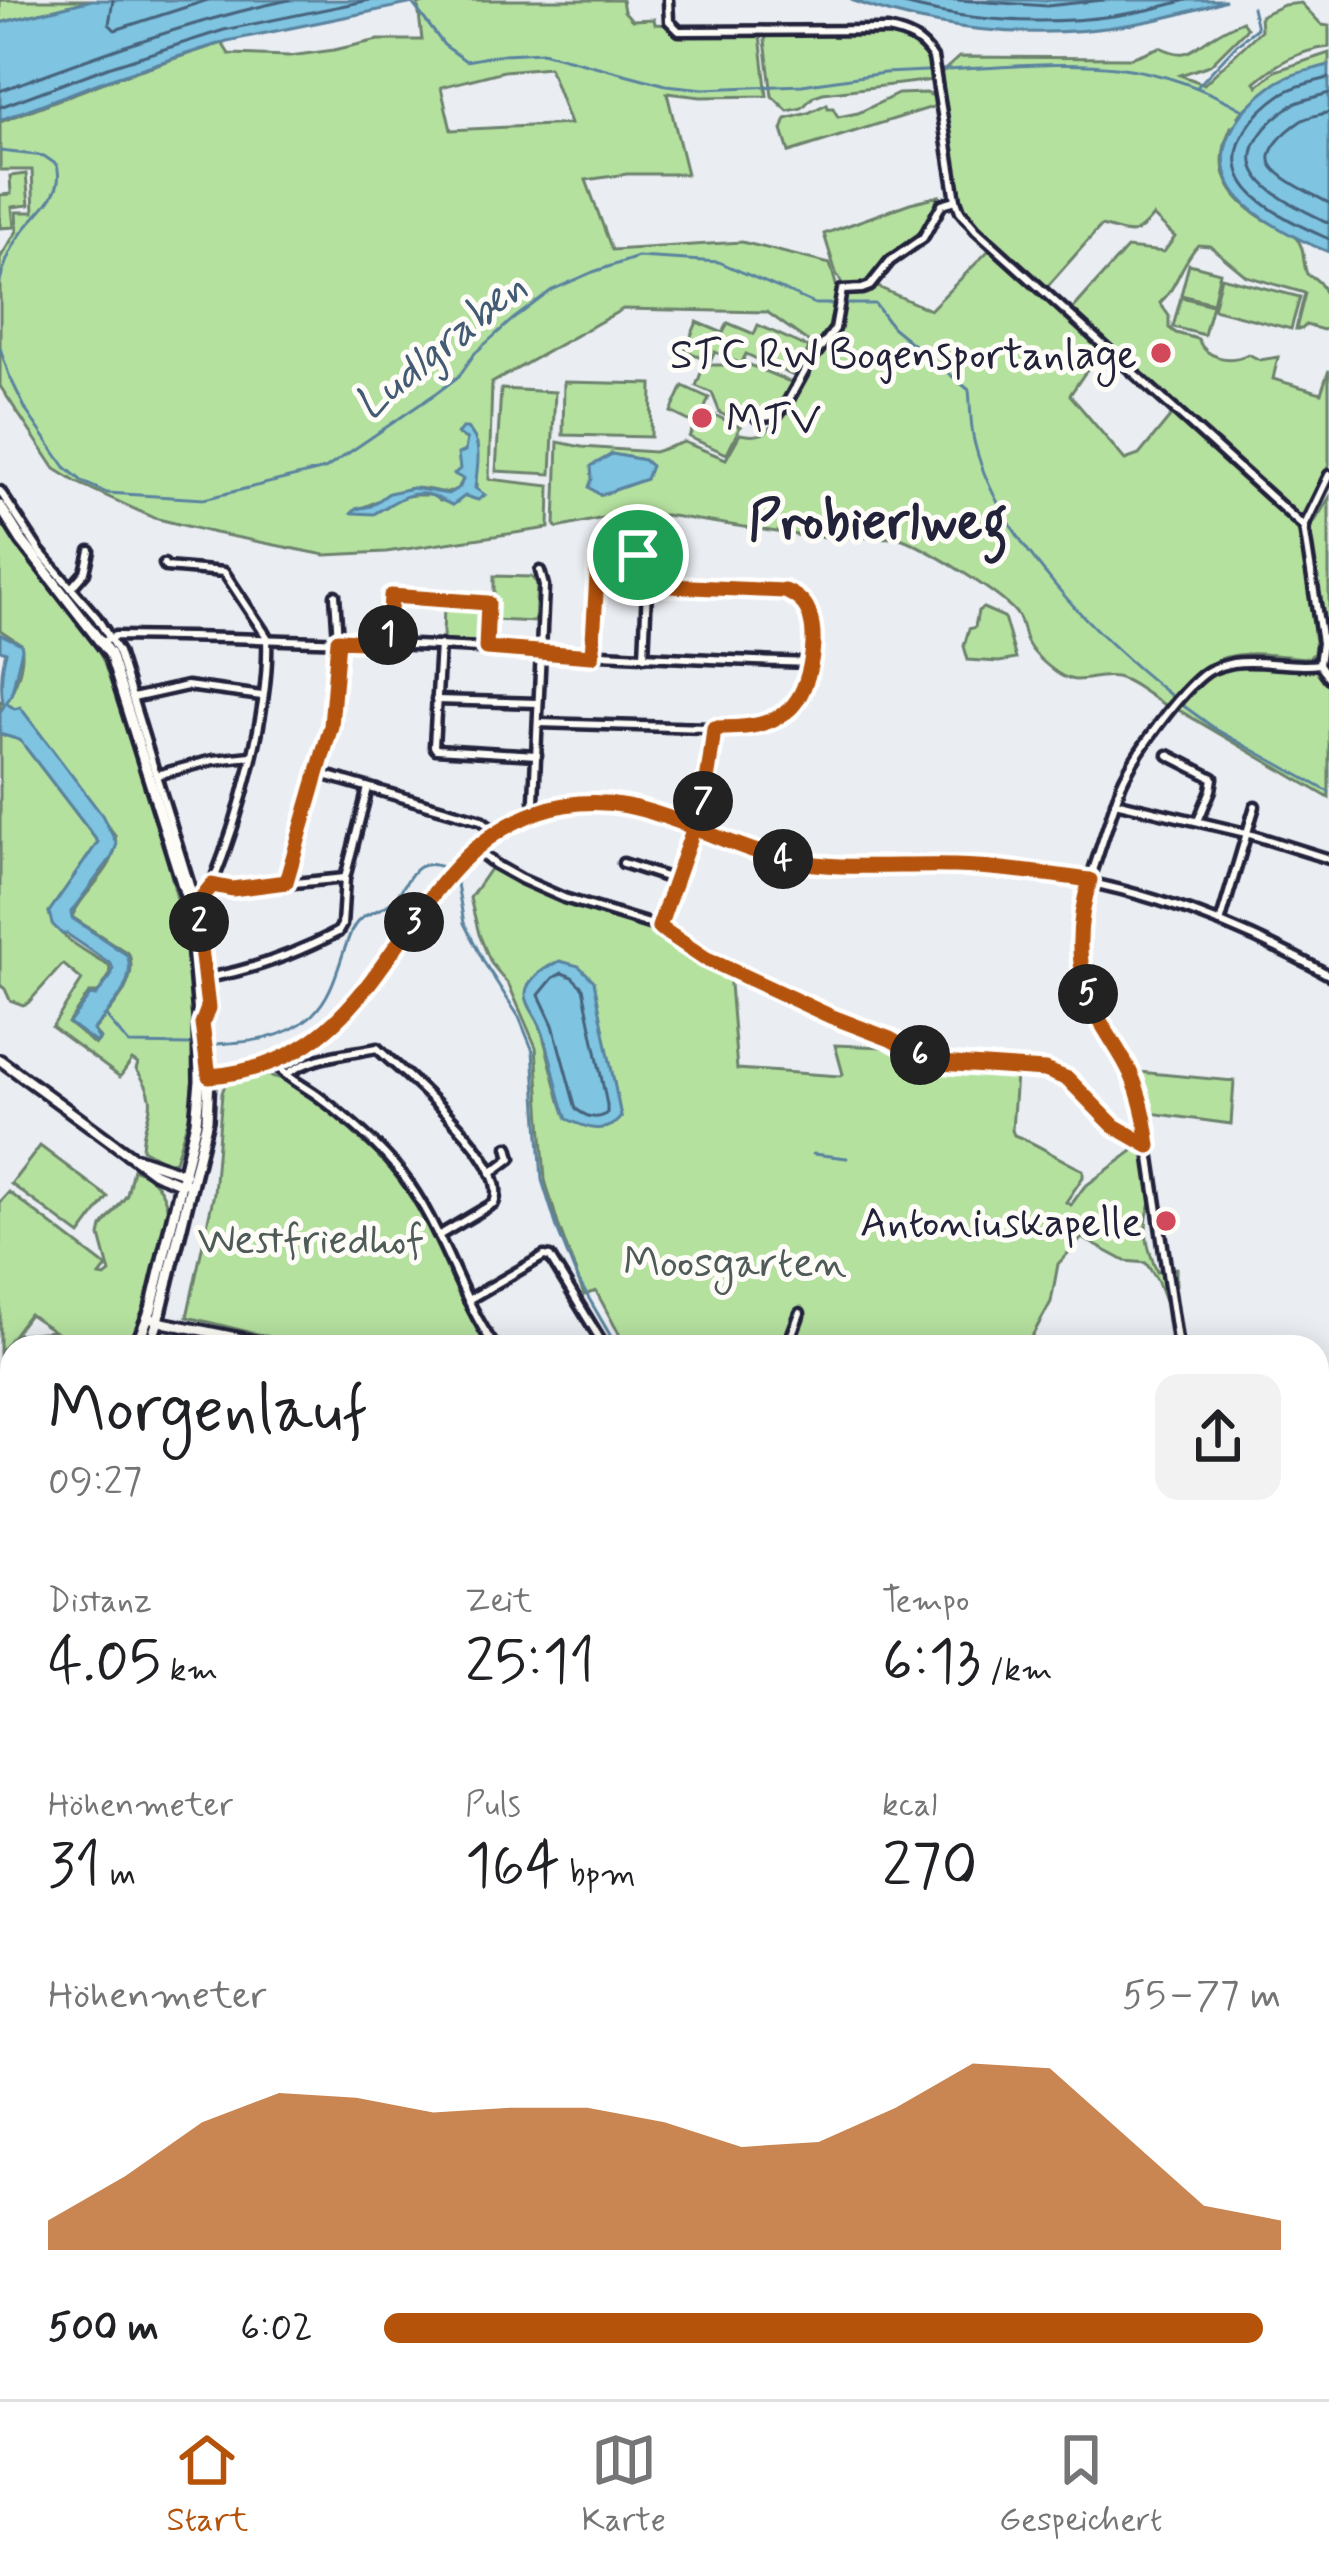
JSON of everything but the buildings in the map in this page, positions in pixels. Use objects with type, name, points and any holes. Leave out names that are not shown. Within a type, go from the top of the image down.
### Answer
[{"type":"main road","points":[[0,506],[30,550],[106,640],[190,908],[205,1076],[151,1335]]},
{"type":"main road","points":[[143,1335],[153,1319]]},
{"type":"street","points":[[668,0],[669,21],[679,32],[888,31],[920,42],[932,58],[960,212],[1304,527]]},
{"type":"street","points":[[757,418],[780,413],[809,363],[832,335],[842,290],[862,289],[878,279],[890,261],[923,238],[942,204],[956,200]]},
{"type":"street","points":[[1329,475],[1304,527],[1322,644],[1319,664],[1329,678]]},
{"type":"street","points":[[0,491],[40,552],[118,652],[196,905],[208,1008],[201,1020]]},
{"type":"street","points":[[71,588],[85,572],[90,551]]},
{"type":"street","points":[[592,656],[598,560],[607,554],[638,555],[648,565],[644,657]]},
{"type":"street","points":[[164,564],[224,572],[267,637],[251,756],[231,832],[212,885],[196,905]]},
{"type":"street","points":[[537,813],[544,586],[540,571]]},
{"type":"street","points":[[538,723],[754,727],[786,712],[805,689],[810,616],[793,594],[647,585]]},
{"type":"street","points":[[286,882],[331,726],[338,640],[334,595]]},
{"type":"street","points":[[388,642],[391,596],[425,598],[488,603],[486,648]]},
{"type":"street","points":[[106,640],[267,637],[810,663]]},
{"type":"street","points":[[440,645],[436,749],[537,755]]},
{"type":"street","points":[[1176,1335],[1142,1104],[1132,1075],[1085,987],[1079,923],[1115,802],[1137,753],[1205,673],[1256,662],[1319,664]]},
{"type":"street","points":[[133,698],[188,686],[262,696]]},
{"type":"street","points":[[436,700],[538,704]]},
{"type":"street","points":[[659,927],[707,782],[714,728]]},
{"type":"street","points":[[1168,755],[1213,778],[1198,820]]},
{"type":"street","points":[[157,775],[213,760],[251,756]]},
{"type":"street","points":[[318,773],[481,820],[497,832]]},
{"type":"street","points":[[205,977],[249,968],[338,932],[345,878],[368,788]]},
{"type":"street","points":[[1115,802],[1198,820],[1329,859]]},
{"type":"street","points":[[205,1076],[235,1074],[274,1062],[316,1038],[347,1012],[443,881],[475,849],[497,832],[537,813],[578,803],[637,806],[765,854],[816,865],[975,867],[1090,880],[1258,938],[1329,975]]},
{"type":"street","points":[[1220,923],[1255,806]]},
{"type":"street","points":[[475,849],[496,866],[553,894],[659,927],[705,958],[926,1059],[1045,1070],[1068,1079],[1114,1126],[1149,1146]]},
{"type":"street","points":[[622,862],[675,880]]},
{"type":"street","points":[[212,885],[232,889],[345,878]]},
{"type":"street","points":[[286,1075],[307,1063],[377,1048],[467,1134],[499,1190],[494,1203],[440,1235]]},
{"type":"street","points":[[0,1060],[136,1158],[186,1179]]},
{"type":"street","points":[[274,1062],[391,1161],[440,1235],[486,1335]]},
{"type":"street","points":[[491,1173],[511,1158],[508,1147]]},
{"type":"street","points":[[468,1300],[544,1256],[550,1257],[598,1335]]},
{"type":"street","points":[[792,1335],[800,1313]]},
{"type":"street","points":[[153,1319],[214,1335]]},
{"type":"green space","points":[[0,0],[92,0],[0,23]]},
{"type":"green space","points":[[432,0],[622,0],[632,20],[654,19],[655,24],[668,25],[681,34],[760,35],[767,96],[667,93],[687,174],[586,180],[612,250],[742,242],[830,264],[838,309],[817,348],[767,312],[623,309],[492,383],[489,479],[550,486],[549,528],[386,552],[325,555],[154,518],[55,469],[0,386],[0,258],[17,231],[16,212],[34,212],[32,170],[0,170],[0,122],[222,43],[229,54],[290,56],[378,40],[422,40],[418,5]],"holes":[[[549,67],[570,124],[451,130],[441,87],[504,71]],[[458,435],[477,443],[476,492],[440,501],[432,495],[398,497],[386,507],[356,509],[405,489],[451,492],[458,488],[467,439]]]},
{"type":"green space","points":[[1301,3],[1322,25],[1329,26],[1329,47],[1289,59],[1255,82],[1258,86],[1275,71],[1329,53],[1329,65],[1279,83],[1238,116],[1226,141],[1223,167],[1239,200],[1299,242],[1307,274],[1320,283],[1326,296],[1329,328],[1306,325],[1296,329],[1305,293],[1246,276],[1210,246],[1198,245],[1160,303],[1169,316],[1169,328],[1198,339],[1213,355],[1278,357],[1273,379],[1321,393],[1329,370],[1329,465],[1300,519],[1072,310],[1127,248],[1164,252],[1175,237],[1153,216],[1130,233],[1101,226],[1046,288],[985,235],[965,211],[958,197],[939,75],[959,57],[1131,58],[1160,47],[1184,53],[1242,21],[1247,28],[1210,65],[1180,75],[1204,84],[1261,30],[1260,16]]},
{"type":"green space","points":[[882,33],[918,46],[934,80],[823,93],[802,108],[788,111],[772,96],[767,35]]},
{"type":"green space","points":[[898,94],[934,96],[936,106],[789,152],[782,130],[786,119],[827,104],[838,117]]},
{"type":"green space","points":[[26,174],[29,205],[12,207],[14,227],[0,228],[0,195],[11,194],[10,176]]},
{"type":"green space","points":[[939,196],[927,227],[886,257],[869,283],[930,310],[992,247],[1103,346],[1070,395],[1125,460],[1139,455],[1175,411],[1301,528],[1315,642],[1309,658],[1258,654],[1221,659],[1198,673],[1165,705],[1122,678],[1062,676],[1032,650],[1020,619],[998,596],[900,538],[803,536],[665,515],[555,526],[558,442],[654,452],[684,442],[726,459],[740,434],[759,435],[771,428],[774,424],[767,411],[748,407],[736,421],[720,413],[712,393],[696,386],[704,365],[750,365],[800,386],[843,315],[844,287],[824,234]],"holes":[[[611,454],[644,460],[646,479],[601,495]]]},
{"type":"green space","points":[[1189,264],[1220,272],[1213,303],[1181,295]]},
{"type":"green space","points":[[1221,277],[1300,297],[1291,329],[1213,309]]},
{"type":"green space","points":[[1181,297],[1212,305],[1204,335],[1173,327]]},
{"type":"green space","points":[[697,322],[723,333],[728,323],[754,334],[758,325],[809,348],[796,377],[746,354],[741,364],[715,352],[710,361],[685,350]]},
{"type":"green space","points":[[564,382],[652,384],[651,437],[563,435]]},
{"type":"green space","name":"MTV","points":[[683,386],[709,398],[704,410],[740,427],[727,454],[689,437],[695,424],[671,412]]},
{"type":"green space","points":[[501,389],[555,392],[551,474],[496,471]]},
{"type":"green space","points":[[1329,498],[1329,798],[1177,709],[1201,682],[1224,669],[1268,665],[1327,670],[1322,664],[1325,644],[1309,531]]},
{"type":"green space","points":[[0,519],[84,627],[103,660],[169,867],[192,985],[191,1110],[175,1161],[167,1163],[142,1149],[150,1101],[138,1064],[132,1060],[120,1077],[52,1027],[82,980],[63,964],[23,1005],[10,1000],[0,985],[0,734],[20,740],[98,842],[49,912],[65,936],[109,966],[111,973],[98,993],[89,993],[68,1023],[95,1045],[100,1039],[94,1030],[122,995],[131,965],[129,954],[72,917],[107,868],[115,835],[20,708],[6,703],[0,712],[0,701],[4,703],[16,683],[22,651],[21,644],[0,630]]},
{"type":"green space","points":[[494,576],[531,577],[537,583],[535,622],[494,620]]},
{"type":"green space","points":[[444,602],[483,607],[481,642],[443,641]]},
{"type":"green space","points":[[983,608],[1004,617],[1016,659],[968,660],[964,646]]},
{"type":"green space","name":"Moosgarten","points":[[492,866],[520,881],[659,929],[729,972],[737,1069],[840,1076],[835,1045],[885,1047],[926,1063],[1013,1071],[1014,1135],[1083,1170],[1066,1202],[1071,1205],[1084,1187],[1144,1147],[1149,1184],[1153,1183],[1158,1205],[1151,1204],[1147,1238],[1157,1272],[1176,1268],[1176,1285],[1168,1291],[1172,1311],[1146,1263],[1125,1261],[1082,1238],[1058,1264],[1051,1302],[1033,1335],[620,1335],[596,1291],[584,1295],[558,1224],[545,1180],[536,1047],[509,985],[491,963],[470,898]],"holes":[[[600,1016],[621,1117],[560,1101],[541,1028]]]},
{"type":"green space","points":[[1139,1072],[1234,1081],[1231,1124],[1150,1113]]},
{"type":"green space","name":"Westfriedhof","points":[[264,1074],[286,1080],[313,1096],[399,1175],[424,1213],[482,1335],[262,1335],[187,1317],[214,1193],[222,1093],[226,1082]]},
{"type":"green space","points":[[40,1146],[108,1197],[80,1235],[11,1184]]},
{"type":"green space","points":[[133,1169],[157,1185],[168,1212],[153,1284],[134,1335],[17,1335],[54,1331],[29,1314],[13,1335],[0,1335],[0,1202],[9,1192],[107,1267],[100,1276],[105,1277],[110,1273],[102,1227],[127,1195]]},
{"type":"water","points":[[92,0],[428,0],[227,41],[0,120],[0,23]]},
{"type":"water","points":[[851,0],[1226,0],[1134,24],[1038,32],[943,24]]},
{"type":"water","points":[[1329,65],[1329,252],[1288,233],[1247,205],[1230,184],[1225,154],[1242,114],[1264,92],[1288,77]]},
{"type":"water","points":[[462,428],[476,441],[475,488],[485,495],[478,500],[465,496],[453,505],[417,494],[374,514],[352,513],[389,493],[413,488],[448,494],[460,487],[463,479],[454,474],[460,469],[458,454],[465,451],[467,439],[457,434]]},
{"type":"water","points":[[612,454],[644,460],[651,466],[646,479],[600,495],[589,487],[591,466]]},
{"type":"water","points":[[0,634],[22,649],[6,703],[20,707],[102,815],[117,844],[71,912],[72,918],[127,955],[129,965],[121,995],[93,1030],[99,1039],[96,1043],[69,1023],[90,995],[96,996],[113,969],[62,934],[49,912],[98,842],[20,740],[0,734],[6,652],[0,650]]},
{"type":"water","points":[[560,961],[579,966],[594,981],[621,1117],[609,1127],[588,1127],[567,1119],[545,1039],[527,1002],[530,982]]},
{"type":"waterway","points":[[410,0],[444,45],[466,61],[542,52],[666,85],[704,89],[802,85],[927,71]]},
{"type":"waterway","points":[[1198,86],[1257,28],[1252,7]]},
{"type":"waterway","points":[[942,70],[1061,64],[1133,69],[1206,91],[1245,111]]},
{"type":"waterway","name":"Ludlgraben","points":[[0,151],[44,156],[57,165],[59,176],[53,195],[13,247],[0,281]]},
{"type":"waterway","name":"Ludlgraben","points":[[0,348],[27,412],[65,467],[83,482],[107,493],[204,499],[325,469],[459,376],[475,353],[552,290],[638,257],[719,262],[815,304],[875,304],[892,327],[969,390],[973,438],[988,481],[1029,552],[1084,617],[1174,698]]},
{"type":"waterway","name":"Ludlgraben","points":[[1181,704],[1217,730],[1329,792]]},
{"type":"waterway","points":[[215,1044],[266,1038],[312,1015],[327,996],[359,920],[396,898],[417,869],[424,865],[445,868]]},
{"type":"waterway","points":[[456,878],[464,923],[519,1017],[533,1051],[542,1180],[576,1276],[610,1335]]},
{"type":"waterway","points":[[105,1015],[129,1044],[191,1045]]},
{"type":"waterway","points":[[813,1154],[847,1158]]},
{"type":"place","name":"STC RW Bogensportanlage","points":[[1161,353]]},
{"type":"place","name":"MTV","points":[[702,418]]},
{"type":"place","name":"Antoniuskapelle","points":[[1166,1221]]},
{"type":"district","name":"Probierlweg","points":[[878,519]]},
{"type":"route","points":[[638,555],[607,554],[598,560],[592,656],[486,648],[488,603],[391,596],[388,642],[338,640],[331,726],[286,882],[232,889],[212,885],[196,905],[208,1008],[202,1024],[209,1076],[274,1062],[330,1028],[363,993],[453,870],[497,832],[564,805],[609,802],[653,811],[694,826],[742,846],[785,860],[846,867],[975,867],[1090,880],[1079,923],[1085,987],[1132,1075],[1149,1146],[1114,1126],[1068,1079],[1045,1070],[926,1059],[705,958],[659,927],[677,874],[694,826],[696,822],[702,803],[714,728],[754,727],[793,706],[808,680],[812,631],[810,616],[793,594],[647,585],[648,565],[638,555]]}]
